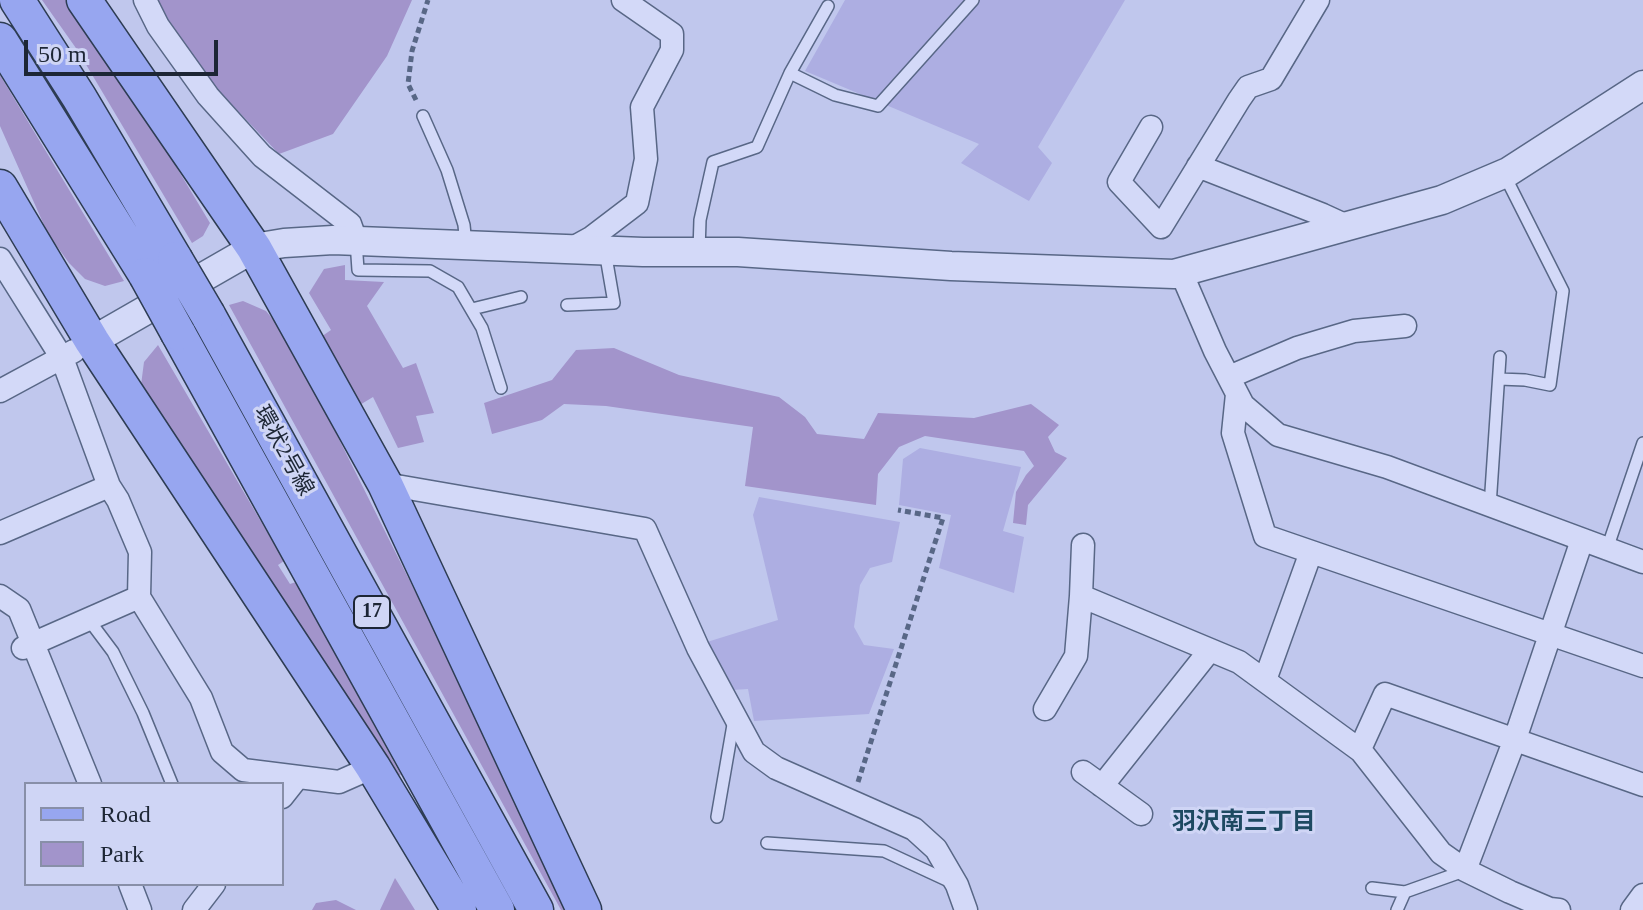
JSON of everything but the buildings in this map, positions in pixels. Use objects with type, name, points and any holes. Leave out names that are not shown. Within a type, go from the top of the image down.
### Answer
[{"type":"main road","name":"環状2号線","points":[[17,0],[79,97],[160,267],[178,333],[497,910]]},
{"type":"main road","points":[[84,0],[254,248],[385,484],[584,910]]},
{"type":"main road","name":"環状2号線","points":[[0,40],[160,267],[208,315],[536,910]]},
{"type":"main road","points":[[0,187],[92,341],[373,767],[459,910]]},
{"type":"street","points":[[145,0],[158,26],[208,96],[262,156],[350,224],[356,241]]},
{"type":"street","points":[[571,249],[591,238],[637,203],[646,159],[642,107],[672,50],[672,34],[623,0]]},
{"type":"street","points":[[1151,127],[1119,182],[1161,227],[1248,87],[1271,79],[1318,0]]},
{"type":"street","points":[[0,391],[254,248],[284,243],[333,240],[605,251],[738,252],[951,266],[1174,274],[1442,200],[1504,174],[1643,85]]},
{"type":"street","points":[[1198,166],[1347,226]]},
{"type":"street","points":[[32,241],[0,256],[62,358],[109,486],[140,552],[139,597],[201,698],[222,752],[243,770],[297,778],[339,782],[373,767]]},
{"type":"street","points":[[1181,272],[1215,351],[1243,405],[1278,435],[1387,467],[1643,562]]},
{"type":"street","points":[[1233,385],[1297,348],[1354,331],[1405,326]]},
{"type":"street","points":[[1233,385],[1233,433],[1265,536],[1643,666]]},
{"type":"street","points":[[385,484],[645,529],[698,648],[754,752],[776,768],[914,829],[936,849],[957,885],[966,910]]},
{"type":"street","points":[[0,533],[109,486]]},
{"type":"street","points":[[1465,870],[1515,739],[1582,540]]},
{"type":"street","points":[[1045,709],[1076,656],[1083,545]]},
{"type":"street","points":[[1265,680],[1311,552]]},
{"type":"street","points":[[0,596],[19,609],[29,646],[89,782]]},
{"type":"street","points":[[1081,596],[1239,662],[1360,749],[1441,853],[1465,870],[1510,892],[1559,910]]},
{"type":"street","points":[[29,646],[139,597]]},
{"type":"street","points":[[1102,786],[1210,650]]},
{"type":"street","points":[[1360,749],[1385,694],[1643,785]]},
{"type":"street","points":[[1083,772],[1141,814]]},
{"type":"street","points":[[284,794],[297,778]]},
{"type":"street","points":[[131,886],[140,910]]},
{"type":"street","points":[[194,910],[212,886]]},
{"type":"street","points":[[1632,910],[1643,895]]},
{"type":"lane","points":[[790,73],[835,95],[878,106],[973,0]]},
{"type":"lane","points":[[699,252],[700,220],[713,162],[757,147],[790,73],[828,6]]},
{"type":"lane","points":[[423,116],[447,170],[464,225],[466,245]]},
{"type":"lane","points":[[1499,379],[1550,385],[1563,291],[1504,174]]},
{"type":"lane","points":[[356,241],[358,270],[430,271],[458,287],[482,328],[501,388]]},
{"type":"lane","points":[[567,305],[614,303],[605,251]]},
{"type":"lane","points":[[472,309],[521,297]]},
{"type":"lane","points":[[1490,506],[1500,357]]},
{"type":"lane","points":[[1607,549],[1643,443]]},
{"type":"lane","points":[[89,620],[113,652],[143,713],[171,782]]},
{"type":"lane","points":[[717,817],[734,715]]},
{"type":"lane","points":[[767,843],[884,851],[957,885]]},
{"type":"lane","points":[[1372,888],[1405,892],[1465,870]]},
{"type":"lane","points":[[1397,910],[1405,892]]},
{"type":"path","points":[[423,116],[408,84],[412,51],[428,0]]},
{"type":"path","points":[[852,802],[943,518],[898,510]]},
{"type":"shaded area","points":[[845,0],[1125,0],[1038,147],[1052,163],[1029,201],[961,163],[979,144],[805,71]]},
{"type":"shaded area","points":[[920,448],[1021,467],[1003,531],[1024,537],[1014,593],[939,568],[951,515],[899,505],[903,459]]},
{"type":"shaded area","points":[[759,497],[900,522],[892,562],[870,568],[860,585],[854,627],[864,645],[894,649],[869,714],[754,721],[748,689],[732,690],[707,642],[778,620],[753,515]]},
{"type":"green space","points":[[42,0],[69,0],[108,53],[210,223],[203,236],[192,243],[78,51]]},
{"type":"green space","points":[[156,0],[412,0],[387,56],[333,134],[279,154],[216,88],[165,19]]},
{"type":"green space","points":[[0,75],[124,281],[105,286],[85,279],[48,234],[0,126]]},
{"type":"green space","points":[[345,265],[345,280],[384,282],[367,306],[403,368],[416,363],[434,413],[416,416],[424,442],[398,448],[373,397],[353,409],[315,341],[331,330],[309,293],[324,269]]},
{"type":"green space","points":[[243,301],[266,311],[289,339],[574,910],[561,910],[229,305]]},
{"type":"green space","points":[[158,345],[284,561],[278,565],[290,584],[296,582],[401,775],[389,776],[141,385],[144,362]]},
{"type":"green space","points":[[614,348],[679,375],[779,397],[805,417],[817,434],[864,439],[878,413],[974,418],[1031,404],[1059,425],[1048,437],[1055,452],[1067,458],[1028,505],[1026,525],[1013,523],[1016,492],[1034,466],[1024,451],[925,436],[899,447],[878,474],[876,505],[745,486],[753,427],[606,406],[564,404],[542,420],[492,434],[484,403],[552,380],[576,350]]},
{"type":"green space","points":[[395,878],[415,910],[380,910]]},
{"type":"green space","points":[[336,900],[356,910],[312,910],[316,903]]},
{"type":"district","name":"羽沢南三丁目","points":[[1244,823]]}]
